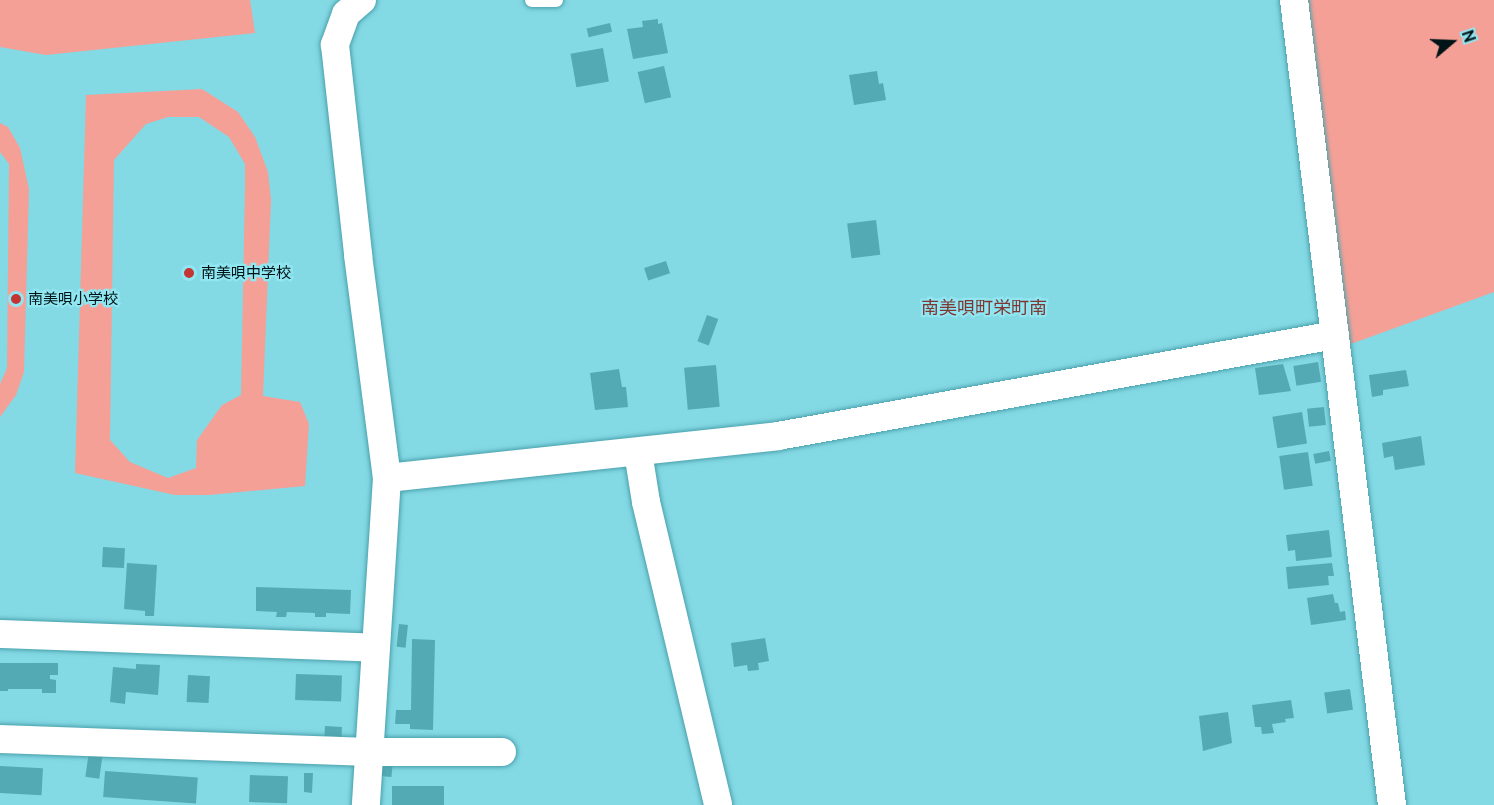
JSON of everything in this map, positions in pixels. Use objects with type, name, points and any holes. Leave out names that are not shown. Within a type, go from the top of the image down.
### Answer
[{"type":"street","points":[[362,0],[346,14],[335,45],[358,255],[387,478],[366,805]]},
{"type":"street","points":[[1294,0],[1392,805]]},
{"type":"street","points":[[387,478],[778,436],[1335,335]]},
{"type":"street","points":[[638,452],[646,502],[718,805]]},
{"type":"street","points":[[0,634],[376,648]]},
{"type":"street","points":[[0,739],[369,752],[502,752]]},
{"type":"lane","points":[[532,0],[556,0]]},
{"type":"shaded area","points":[[0,0],[250,0],[255,33],[46,55],[0,47]]},
{"type":"shaded area","points":[[1307,0],[1494,0],[1494,292],[1348,345]]},
{"type":"shaded area","points":[[202,89],[238,112],[255,137],[268,172],[271,200],[263,396],[300,402],[309,424],[305,486],[209,495],[175,495],[75,473],[86,95]],"holes":[[[168,117],[199,117],[229,137],[245,164],[241,395],[222,405],[197,440],[196,468],[168,478],[130,462],[110,440],[114,160],[146,124]]]},
{"type":"shaded area","points":[[0,123],[8,127],[20,148],[29,189],[24,372],[16,395],[0,417],[0,384],[7,368],[9,164],[0,152]]},
{"type":"building","points":[[658,19],[658,24],[662,23],[668,53],[633,59],[627,29],[643,27],[642,21]]},
{"type":"building","points":[[610,23],[612,32],[589,37],[587,28]]},
{"type":"building","points":[[603,48],[609,81],[576,87],[571,54]]},
{"type":"building","points":[[664,66],[671,97],[645,103],[638,72]]},
{"type":"building","points":[[877,71],[879,84],[883,83],[886,100],[854,105],[849,75]]},
{"type":"building","points":[[876,220],[880,255],[851,258],[847,224]]},
{"type":"building","points":[[666,261],[670,273],[648,280],[644,268]]},
{"type":"building","points":[[707,315],[718,319],[709,345],[697,341]]},
{"type":"building","points":[[1318,362],[1321,382],[1296,386],[1293,366]]},
{"type":"building","points":[[1283,364],[1291,391],[1259,395],[1255,368]]},
{"type":"building","points":[[716,365],[720,407],[688,410],[684,368]]},
{"type":"building","points":[[619,369],[622,387],[626,387],[628,407],[595,410],[590,373]]},
{"type":"building","points":[[1406,370],[1409,386],[1383,390],[1383,395],[1372,397],[1369,375]]},
{"type":"building","points":[[1324,407],[1326,425],[1309,427],[1307,409]]},
{"type":"building","points":[[1302,412],[1307,444],[1277,448],[1272,417]]},
{"type":"building","points":[[1421,436],[1425,465],[1395,470],[1393,456],[1384,458],[1382,443]]},
{"type":"building","points":[[1329,451],[1331,461],[1315,464],[1313,454]]},
{"type":"building","points":[[1308,452],[1313,486],[1284,490],[1279,456]]},
{"type":"building","points":[[1329,530],[1332,557],[1296,561],[1295,550],[1288,551],[1286,535]]},
{"type":"building","points":[[103,547],[125,548],[124,568],[102,567]]},
{"type":"building","points":[[127,563],[157,565],[154,616],[145,616],[145,611],[124,609]]},
{"type":"building","points":[[1332,563],[1334,576],[1328,576],[1329,585],[1288,589],[1286,567]]},
{"type":"building","points":[[256,587],[351,590],[350,614],[326,613],[326,617],[315,617],[315,613],[287,612],[286,617],[276,617],[277,612],[256,611]]},
{"type":"building","points":[[1333,594],[1340,612],[1345,611],[1346,620],[1311,625],[1307,598]]},
{"type":"building","points":[[399,624],[408,625],[406,648],[397,647]]},
{"type":"building","points":[[765,638],[769,661],[758,663],[759,670],[748,671],[747,665],[734,667],[731,643]]},
{"type":"building","points":[[412,639],[435,640],[433,730],[410,729],[410,724],[395,724],[396,710],[411,710]]},
{"type":"building","points":[[0,663],[58,663],[58,675],[50,675],[50,679],[56,680],[56,693],[42,693],[42,689],[0,691]]},
{"type":"building","points":[[136,664],[160,665],[158,695],[126,692],[125,704],[110,702],[113,667],[136,669]]},
{"type":"building","points":[[296,674],[342,676],[341,702],[295,700]]},
{"type":"building","points":[[188,675],[210,676],[209,703],[187,702]]},
{"type":"building","points":[[1350,689],[1353,710],[1327,713],[1324,693]]},
{"type":"building","points":[[1291,700],[1294,718],[1272,724],[1274,733],[1262,734],[1261,727],[1255,727],[1252,705]]},
{"type":"building","points":[[1228,712],[1232,743],[1203,751],[1199,716]]},
{"type":"building","points":[[325,726],[342,727],[341,737],[324,736]]},
{"type":"building","points":[[89,751],[103,753],[99,779],[85,777]]},
{"type":"building","points":[[382,759],[393,760],[391,777],[381,776]]},
{"type":"building","points":[[0,766],[43,768],[42,795],[0,793]]},
{"type":"building","points":[[105,771],[198,777],[196,803],[103,797]]},
{"type":"building","points":[[304,773],[313,773],[312,793],[304,792]]},
{"type":"building","points":[[250,775],[288,776],[287,803],[249,802]]},
{"type":"building","points":[[392,786],[444,786],[444,805],[392,805]]},
{"type":"place","name":"南美唄中学校","points":[[189,273]]},
{"type":"place","name":"南美唄小学校","points":[[16,299]]},
{"type":"district","name":"南美唄町栄町南","points":[[984,307]]}]
